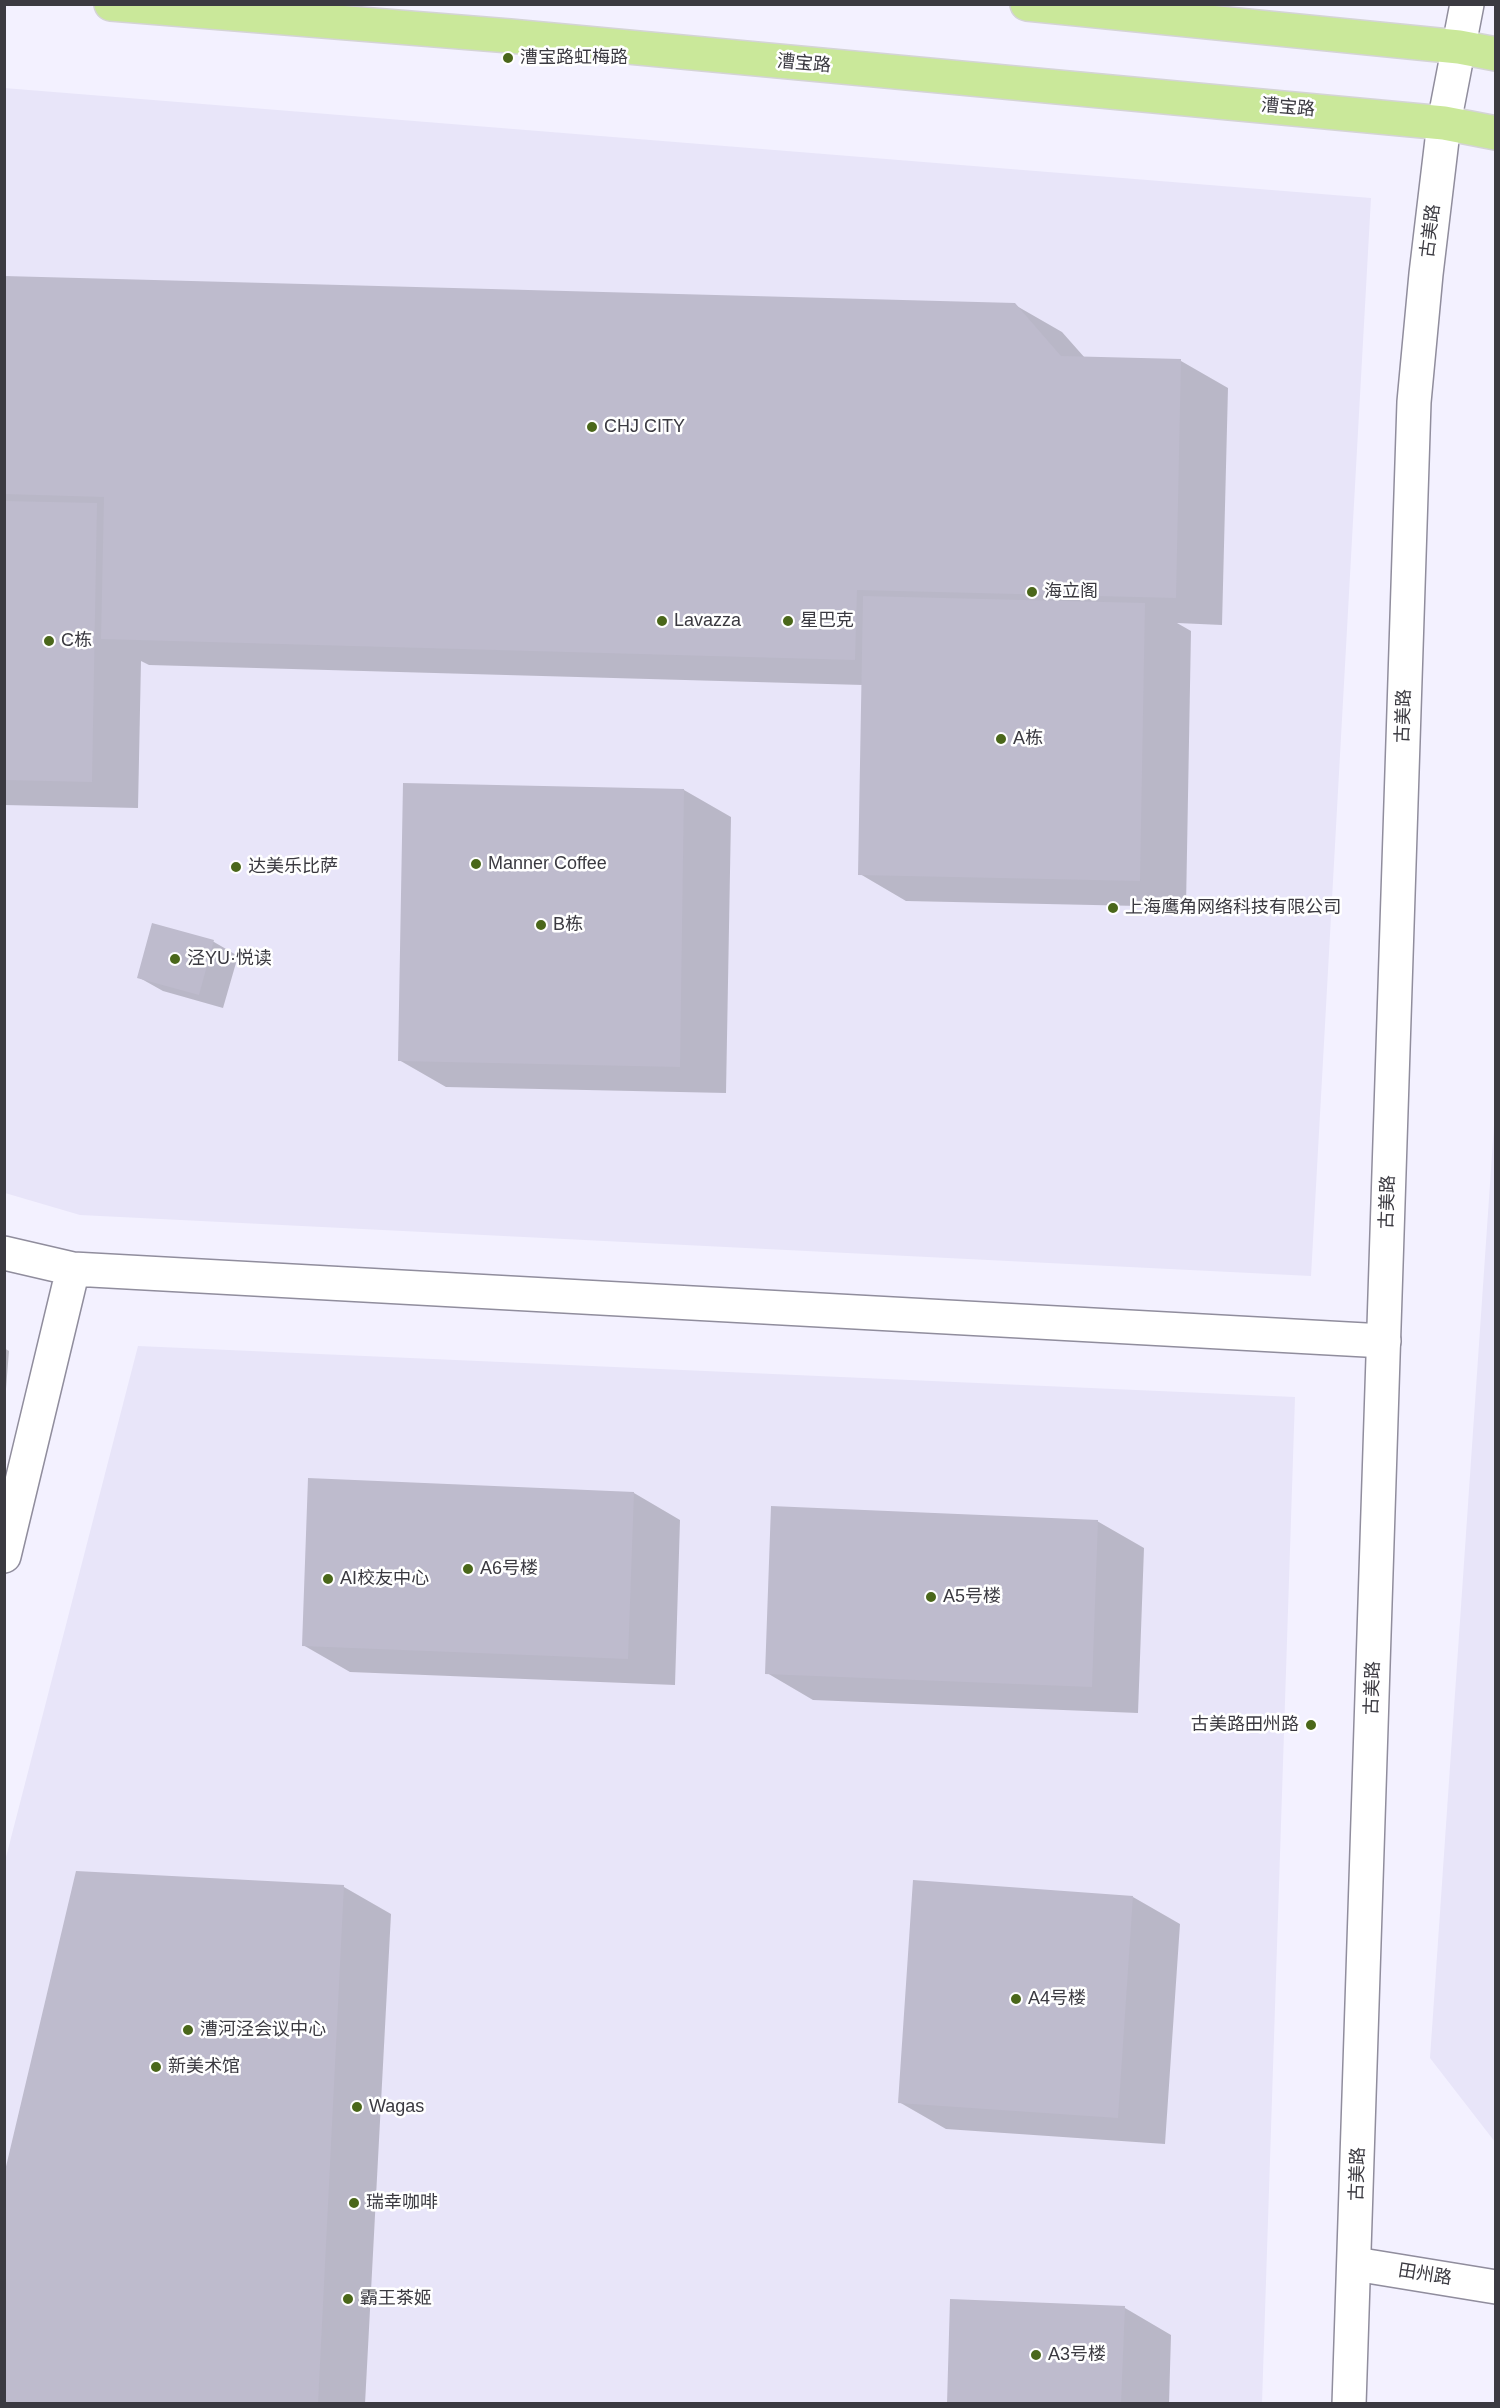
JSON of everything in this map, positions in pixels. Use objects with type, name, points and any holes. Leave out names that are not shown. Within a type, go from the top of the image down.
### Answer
[{"type":"main road","name":"漕宝路","points":[[111,4],[522,38],[1444,123],[1496,134]]},
{"type":"main road","points":[[1027,4],[1459,46],[1496,54]]},
{"type":"street","name":"古美路","points":[[1349,2403],[1414,402],[1444,123],[1467,4]]},
{"type":"street","points":[[4,1253],[73,1269],[1384,1341]]},
{"type":"street","points":[[4,1556],[73,1269]]},
{"type":"street","name":"田州路","points":[[1355,2264],[1496,2287]]},
{"type":"shaded area","points":[[4,88],[1371,198],[1311,1276],[80,1215],[5,1193]]},
{"type":"shaded area","points":[[1495,1111],[1495,2142],[1430,2058]]},
{"type":"shaded area","points":[[138,1346],[1295,1397],[1262,2403],[5,2404],[5,1861]]},
{"type":"building","name":"CHJ CITY","points":[[4,276],[1015,303],[1061,356],[1181,359],[1176,598],[857,590],[855,660],[101,639],[104,497],[4,494]]},
{"type":"building","name":"C栋","points":[[4,501],[97,503],[92,782],[4,780]]},
{"type":"building","name":"A栋","points":[[863,596],[1145,603],[1140,881],[858,875]]},
{"type":"building","name":"B栋","points":[[403,783],[684,789],[680,1067],[398,1061]]},
{"type":"building","name":"泾YU·悦读","points":[[152,923],[214,940],[199,995],[137,978]]},
{"type":"building","name":"A6号楼","points":[[308,1478],[634,1492],[628,1659],[302,1646]]},
{"type":"building","name":"A5号楼","points":[[771,1506],[1098,1520],[1092,1687],[765,1674]]},
{"type":"building","name":"漕河泾会议中心","points":[[76,1871],[344,1885],[318,2404],[4,2404],[4,2175]]},
{"type":"building","name":"A4号楼","points":[[913,1880],[1133,1896],[1118,2118],[898,2103]]},
{"type":"building","name":"A3号楼","points":[[950,2299],[1125,2306],[1121,2404],[947,2404]]},
{"type":"place","name":"漕宝路虹梅路","points":[[508,58]]},
{"type":"place","name":"CHJ CITY","points":[[592,427]]},
{"type":"place","name":"海立阁","points":[[1032,592]]},
{"type":"place","name":"Lavazza","points":[[662,621]]},
{"type":"place","name":"星巴克","points":[[788,621]]},
{"type":"place","name":"C栋","points":[[49,641]]},
{"type":"place","name":"A栋","points":[[1001,739]]},
{"type":"place","name":"Manner Coffee","points":[[476,864]]},
{"type":"place","name":"达美乐比萨","points":[[236,867]]},
{"type":"place","name":"上海鹰角网络科技有限公司","points":[[1113,908]]},
{"type":"place","name":"B栋","points":[[541,925]]},
{"type":"place","name":"泾YU·悦读","points":[[175,959]]},
{"type":"place","name":"A6号楼","points":[[468,1569]]},
{"type":"place","name":"AI校友中心","points":[[328,1579]]},
{"type":"place","name":"A5号楼","points":[[931,1597]]},
{"type":"place","name":"古美路田州路","points":[[1311,1725]]},
{"type":"place","name":"A4号楼","points":[[1016,1999]]},
{"type":"place","name":"漕河泾会议中心","points":[[188,2030]]},
{"type":"place","name":"新美术馆","points":[[156,2067]]},
{"type":"place","name":"Wagas","points":[[357,2107]]},
{"type":"place","name":"瑞幸咖啡","points":[[354,2203]]},
{"type":"place","name":"霸王茶姬","points":[[348,2299]]},
{"type":"place","name":"A3号楼","points":[[1036,2355]]}]
